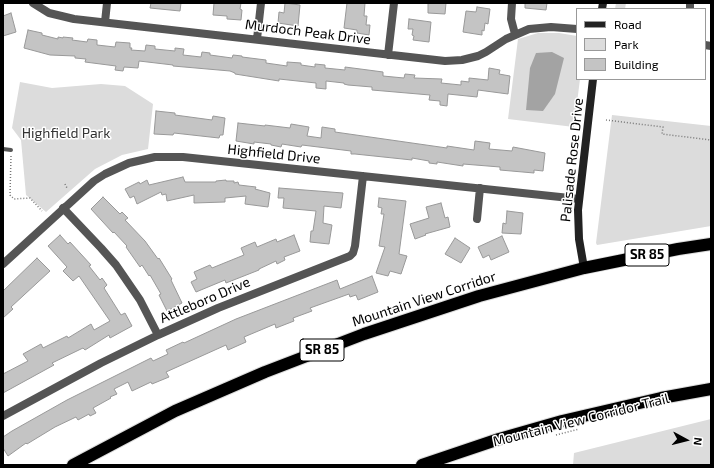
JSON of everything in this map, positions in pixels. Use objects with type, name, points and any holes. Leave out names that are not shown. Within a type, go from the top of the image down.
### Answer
[{"type":"highway","name":"Mountain View Corridor","points":[[73,465],[175,411],[265,372],[357,336],[479,296],[584,268],[678,249],[711,244]]},
{"type":"highway","points":[[422,465],[499,439],[562,421],[661,398],[711,389]]},
{"type":"street","name":"Murdoch Peak Drive","points":[[33,3],[50,13],[62,17],[445,61],[466,59],[486,52],[516,34],[529,29],[544,27],[576,30]]},
{"type":"street","points":[[105,22],[107,3]]},
{"type":"street","points":[[257,40],[261,3]]},
{"type":"street","points":[[388,55],[394,3]]},
{"type":"street","points":[[512,3],[511,19],[516,34]]},
{"type":"street","name":"Palisade Rose Drive","points":[[584,268],[578,230],[579,199],[594,80]]},
{"type":"street","name":"Highfield Drive","points":[[3,264],[94,180],[129,163],[155,157],[183,157],[579,199]]},
{"type":"street","name":"Attleboro Drive","points":[[3,416],[94,366],[158,335],[218,308],[346,258],[353,253],[356,242],[363,176]]},
{"type":"street","points":[[477,218],[480,188]]},
{"type":"street","points":[[63,208],[116,265],[140,300],[158,335]]},
{"type":"lane","points":[[3,149],[11,150]]},
{"type":"path","points":[[606,120],[663,127],[662,134],[711,140]]},
{"type":"path","points":[[11,150],[10,195],[14,199],[30,198],[42,211]]},
{"type":"path","points":[[65,184],[67,188]]},
{"type":"path","name":"Mountain View Corridor Trail","points":[[553,435],[583,428]]},
{"type":"green space","points":[[616,3],[626,3],[625,8],[615,8]]},
{"type":"green space","points":[[538,33],[559,33],[576,36],[576,80],[580,80],[574,127],[508,119],[518,39]]},
{"type":"green space","name":"Highfield Park","points":[[20,82],[52,88],[101,84],[125,86],[153,104],[148,149],[122,155],[95,169],[46,212],[26,195],[21,140],[12,128]]},
{"type":"green space","points":[[612,115],[711,126],[711,226],[597,245],[596,243]]},
{"type":"green space","points":[[711,419],[711,465],[573,465],[574,453]]},
{"type":"shaded area","points":[[552,52],[564,58],[555,94],[543,111],[526,110],[530,68],[536,53]]},
{"type":"building","points":[[151,3],[181,3],[180,11],[150,8]]},
{"type":"building","points":[[214,3],[241,3],[241,20],[227,19],[227,16],[213,15]]},
{"type":"building","points":[[285,3],[300,5],[298,26],[278,23],[279,12],[284,13]]},
{"type":"building","points":[[347,3],[365,3],[364,16],[367,16],[366,25],[370,25],[369,35],[357,33],[357,30],[344,28]]},
{"type":"building","points":[[428,3],[446,3],[445,14],[428,13]]},
{"type":"building","points":[[525,3],[547,3],[546,10],[525,8]]},
{"type":"building","points":[[477,7],[490,9],[488,24],[485,23],[484,31],[482,30],[482,35],[463,32],[466,11],[476,12]]},
{"type":"building","points":[[11,13],[16,32],[3,36],[3,16]]},
{"type":"building","points":[[409,19],[431,22],[429,42],[413,40],[413,29],[408,29]]},
{"type":"building","points":[[28,30],[58,39],[58,37],[73,38],[72,40],[87,42],[88,39],[97,40],[97,45],[115,47],[116,42],[130,43],[130,48],[132,48],[131,50],[145,51],[146,45],[155,46],[155,49],[175,51],[175,48],[184,49],[183,55],[201,57],[202,52],[210,53],[210,55],[232,58],[233,55],[242,56],[266,60],[266,63],[287,66],[287,62],[301,63],[301,65],[315,67],[315,64],[325,65],[325,68],[345,70],[345,67],[383,72],[383,76],[404,78],[405,74],[415,75],[414,78],[442,79],[441,83],[461,85],[461,81],[469,82],[469,78],[488,80],[489,68],[500,70],[499,74],[510,76],[508,94],[478,90],[477,97],[448,94],[447,106],[440,105],[440,101],[429,100],[430,95],[372,90],[372,87],[326,81],[326,89],[316,88],[316,83],[279,79],[279,81],[235,74],[230,71],[173,66],[139,61],[138,68],[124,67],[123,71],[115,70],[116,66],[85,62],[86,59],[75,58],[75,56],[50,55],[24,48]]},
{"type":"building","points":[[156,111],[212,120],[213,116],[225,118],[223,135],[220,135],[219,138],[174,133],[173,135],[154,134]]},
{"type":"building","points":[[238,123],[290,128],[291,124],[309,127],[307,136],[321,138],[322,127],[335,129],[335,132],[447,148],[447,146],[474,150],[475,141],[490,143],[489,149],[512,151],[513,147],[545,153],[543,171],[534,170],[534,173],[500,170],[500,167],[463,164],[463,166],[437,162],[437,164],[412,158],[412,160],[351,154],[351,151],[302,145],[301,147],[282,144],[281,147],[254,142],[254,144],[236,141]]},
{"type":"building","points":[[183,177],[185,182],[216,182],[226,180],[234,181],[234,183],[238,182],[239,185],[256,187],[255,189],[270,193],[268,207],[245,204],[246,196],[225,198],[225,202],[194,203],[194,195],[167,201],[166,194],[162,195],[161,192],[137,204],[134,196],[130,198],[125,189],[147,180],[149,185]]},
{"type":"building","points":[[279,188],[343,193],[341,208],[324,206],[323,223],[332,225],[329,244],[310,242],[316,211],[283,208],[284,198],[278,198]]},
{"type":"building","points":[[103,197],[120,214],[122,212],[128,218],[125,220],[145,241],[158,259],[159,258],[172,279],[171,280],[182,303],[167,311],[159,295],[161,294],[150,275],[149,276],[142,265],[140,267],[126,247],[127,246],[91,209]]},
{"type":"building","points":[[379,198],[406,201],[399,254],[407,256],[401,274],[390,271],[388,276],[376,273],[385,247],[379,246],[384,214],[381,214],[382,208],[378,207]]},
{"type":"building","points":[[441,203],[445,218],[448,217],[450,227],[425,234],[426,235],[415,239],[410,224],[429,218],[426,207]]},
{"type":"building","points":[[507,211],[523,213],[521,234],[502,233],[503,223],[506,224]]},
{"type":"building","points":[[60,235],[68,244],[70,242],[91,265],[89,266],[100,280],[102,278],[107,285],[104,288],[121,315],[125,313],[132,326],[110,338],[109,335],[85,350],[83,348],[52,363],[54,365],[3,393],[3,374],[28,361],[23,354],[41,344],[43,348],[67,336],[68,338],[91,324],[94,330],[110,321],[79,276],[73,281],[63,271],[67,267],[48,246]]},
{"type":"building","points":[[294,235],[300,251],[284,257],[285,260],[277,264],[276,261],[259,270],[226,283],[225,280],[196,292],[191,282],[197,279],[194,272],[210,265],[212,268],[244,255],[241,248],[255,242],[257,247],[276,239],[277,242]]},
{"type":"building","points":[[502,236],[509,252],[491,260],[489,255],[483,258],[478,247]]},
{"type":"building","points":[[455,238],[470,248],[461,263],[445,254]]},
{"type":"building","points":[[37,258],[50,271],[11,307],[13,309],[3,318],[3,291]]},
{"type":"building","points":[[372,276],[378,292],[358,300],[356,295],[350,297],[349,294],[310,308],[312,311],[293,318],[294,321],[276,328],[275,324],[244,337],[246,342],[228,350],[226,345],[166,372],[169,377],[152,384],[151,382],[132,391],[128,382],[114,389],[117,394],[93,408],[96,413],[90,416],[89,414],[78,420],[76,417],[55,427],[27,444],[26,443],[8,456],[3,448],[3,437],[12,431],[67,400],[151,358],[153,361],[168,354],[166,350],[183,342],[184,343],[236,319],[337,280],[340,289]]}]
